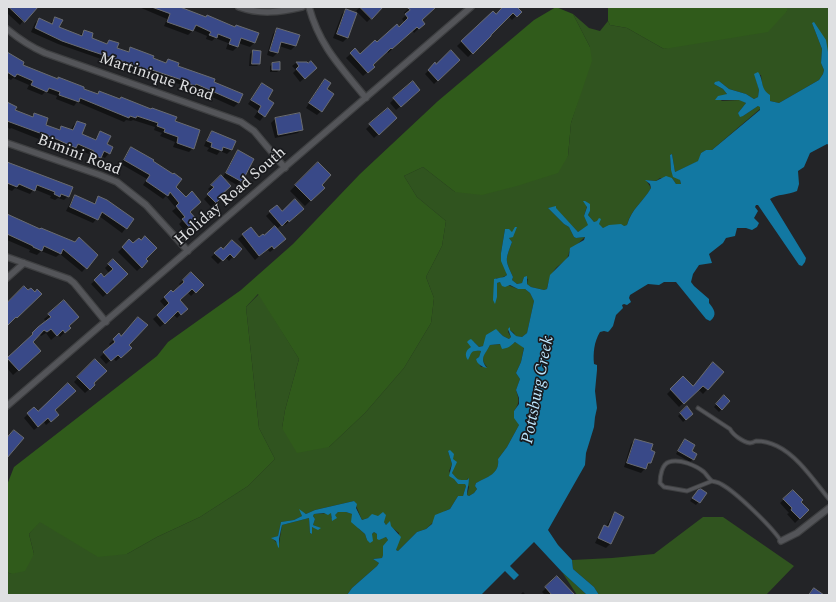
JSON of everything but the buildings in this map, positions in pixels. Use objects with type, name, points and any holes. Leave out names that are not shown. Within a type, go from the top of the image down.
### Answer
[{"type":"street","points":[[239,7],[250,11],[264,12],[302,7]]},
{"type":"street","points":[[309,7],[314,24],[322,42],[331,56],[366,98]]},
{"type":"street","name":"Holiday Road South","points":[[7,406],[471,7]]},
{"type":"street","name":"Martinique Road","points":[[7,29],[19,39],[45,53],[241,122],[254,131],[285,168]]},
{"type":"street","name":"Bimini Road","points":[[7,143],[117,182],[146,204],[188,251]]},
{"type":"street","points":[[7,257],[69,279],[106,322]]},
{"type":"street","points":[[7,278],[24,263]]},
{"type":"street","points":[[781,541],[797,533],[829,508]]},
{"type":"lane","points":[[698,408],[730,429],[738,438],[750,443],[757,441],[769,443],[787,452],[796,459],[829,499]]},
{"type":"lane","points":[[712,481],[703,471],[689,464],[678,461],[670,461],[666,463],[660,477],[660,483],[664,487],[688,491],[712,481],[721,483],[764,521],[781,541]]},
{"type":"green space","points":[[556,7],[573,14],[590,47],[592,61],[571,123],[568,156],[558,173],[482,195],[455,192],[423,167],[404,176],[417,197],[446,221],[442,246],[426,277],[434,298],[431,323],[404,368],[365,413],[329,447],[297,453],[282,428],[285,410],[299,359],[258,294],[246,307],[259,428],[275,459],[248,486],[200,517],[157,537],[127,554],[98,557],[40,522],[29,534],[34,554],[25,571],[11,574],[7,572],[7,485],[14,467],[157,356],[168,342],[241,290],[293,244],[360,174],[438,101],[534,20]]},
{"type":"green space","points":[[608,7],[787,7],[787,11],[768,32],[664,49],[627,28],[610,25],[608,21]]},
{"type":"green space","points":[[787,7],[829,7],[829,58],[812,23],[822,49],[821,63],[824,70],[819,80],[779,103],[770,101],[769,95],[763,86],[761,75],[755,74],[759,90],[758,97],[754,99],[746,94],[729,89],[719,81],[714,84],[723,89],[727,94],[721,101],[740,100],[746,103],[738,113],[743,116],[758,106],[760,106],[760,109],[712,150],[706,150],[701,153],[699,161],[675,172],[672,154],[670,155],[671,170],[680,180],[681,184],[676,184],[672,178],[660,178],[656,181],[646,180],[651,188],[631,214],[627,225],[603,228],[598,224],[600,221],[594,222],[588,215],[590,211],[587,206],[584,216],[589,225],[578,232],[554,207],[548,208],[569,227],[574,237],[585,237],[569,252],[567,259],[555,269],[550,277],[547,289],[544,290],[531,287],[527,284],[528,279],[524,277],[522,283],[517,284],[512,280],[513,277],[508,267],[507,260],[512,242],[509,238],[512,232],[505,229],[501,253],[507,275],[501,278],[496,278],[497,288],[497,283],[500,282],[518,289],[525,289],[530,293],[534,301],[527,333],[522,337],[515,336],[510,330],[510,327],[508,332],[511,337],[509,339],[499,332],[483,346],[479,347],[474,342],[470,353],[475,350],[481,351],[479,357],[476,359],[481,367],[487,367],[483,361],[483,358],[490,345],[515,342],[524,347],[521,362],[516,373],[520,379],[516,390],[518,403],[514,411],[519,425],[507,447],[498,459],[495,472],[489,477],[476,483],[475,486],[477,489],[474,493],[469,496],[467,495],[469,487],[467,484],[469,480],[468,478],[467,480],[457,480],[452,473],[453,462],[448,451],[452,464],[449,471],[458,484],[465,483],[466,486],[463,496],[458,496],[450,509],[445,511],[426,529],[417,532],[398,551],[396,550],[399,533],[390,526],[390,522],[386,525],[384,518],[378,517],[362,520],[354,501],[315,510],[306,514],[301,511],[302,516],[294,520],[281,522],[278,536],[272,538],[279,544],[282,525],[309,518],[310,533],[312,534],[312,527],[320,528],[313,525],[315,519],[313,516],[314,514],[332,513],[331,518],[338,512],[352,514],[359,529],[365,534],[367,540],[374,532],[377,534],[377,539],[386,537],[388,540],[383,550],[382,558],[373,559],[379,563],[377,566],[352,588],[347,595],[7,595],[7,572],[11,574],[34,554],[29,534],[40,521],[127,554],[157,537],[200,517],[248,486],[275,459],[259,428],[246,307],[259,294],[299,359],[285,410],[282,428],[329,447],[365,413],[404,368],[431,323],[434,298],[426,277],[442,246],[446,221],[417,197],[404,176],[423,167],[455,192],[568,156],[571,123],[580,94],[590,47],[573,14],[589,28],[600,31],[608,21],[610,25],[627,28],[664,49],[787,11]]},
{"type":"green space","points":[[703,517],[723,517],[794,566],[766,595],[599,595],[594,587],[573,569],[572,560],[654,554]]},
{"type":"green space","points":[[562,572],[587,595],[577,595]]},
{"type":"water","name":"Pottsburg Creek","points":[[814,22],[826,40],[829,58],[829,145],[827,144],[810,153],[804,167],[798,171],[799,184],[797,191],[770,199],[806,258],[805,262],[802,266],[799,265],[758,205],[756,205],[755,207],[758,211],[754,218],[759,223],[757,227],[752,230],[737,228],[735,236],[726,238],[723,243],[709,254],[712,263],[699,265],[693,274],[691,282],[709,299],[709,303],[714,310],[715,314],[710,321],[706,319],[676,282],[664,282],[659,285],[648,284],[630,295],[629,298],[631,302],[627,305],[622,305],[623,308],[616,315],[613,326],[610,330],[608,332],[600,332],[596,340],[594,348],[594,364],[597,365],[595,391],[597,408],[594,427],[586,453],[585,465],[548,530],[558,545],[572,560],[573,569],[594,587],[599,595],[587,595],[562,572],[534,542],[510,566],[519,575],[514,580],[505,571],[481,595],[347,595],[352,588],[377,566],[379,563],[373,559],[382,558],[383,546],[388,540],[386,537],[379,540],[377,539],[377,534],[374,532],[372,534],[373,541],[370,543],[365,534],[351,522],[352,514],[346,512],[338,512],[335,515],[337,518],[332,521],[331,513],[328,515],[324,513],[314,514],[313,516],[315,519],[313,525],[321,528],[318,530],[312,527],[312,534],[310,533],[309,518],[282,525],[279,548],[278,547],[276,541],[271,538],[278,536],[281,522],[294,520],[302,516],[299,509],[306,514],[315,510],[354,501],[357,504],[356,508],[362,520],[368,518],[372,514],[378,516],[383,512],[386,515],[384,522],[386,525],[390,521],[391,526],[401,537],[396,550],[398,551],[417,532],[426,529],[432,524],[435,515],[450,509],[458,496],[463,496],[466,486],[465,484],[458,484],[449,476],[452,464],[448,451],[450,450],[454,454],[453,459],[457,462],[452,473],[459,480],[467,480],[469,478],[467,495],[469,496],[474,493],[477,489],[475,486],[476,483],[495,472],[498,459],[507,447],[519,425],[514,418],[514,411],[519,404],[519,398],[516,390],[520,379],[516,373],[521,362],[524,348],[515,342],[502,349],[500,344],[490,345],[483,359],[483,362],[487,368],[483,367],[477,362],[476,359],[479,357],[481,351],[473,352],[468,360],[466,353],[471,347],[467,342],[471,339],[479,347],[483,346],[486,335],[496,329],[503,336],[509,339],[511,337],[508,329],[510,327],[510,330],[516,336],[522,337],[527,333],[534,301],[530,293],[525,289],[518,289],[510,285],[505,287],[502,286],[500,282],[497,283],[497,297],[495,304],[493,300],[494,279],[507,275],[501,261],[505,229],[509,229],[512,232],[515,227],[517,227],[513,237],[509,238],[512,242],[507,257],[507,263],[513,277],[512,280],[517,284],[522,283],[524,277],[527,276],[527,284],[531,287],[544,290],[547,289],[550,275],[569,256],[570,248],[584,240],[585,237],[574,237],[569,227],[548,208],[556,206],[556,208],[578,232],[588,225],[584,216],[587,207],[583,201],[590,204],[590,211],[588,215],[594,222],[599,218],[601,219],[599,224],[603,228],[609,225],[627,225],[632,214],[651,188],[650,184],[645,180],[656,181],[666,176],[672,178],[676,184],[681,184],[680,180],[673,177],[670,155],[672,154],[675,172],[698,161],[701,153],[706,150],[712,150],[760,110],[760,107],[758,106],[740,117],[738,113],[746,103],[739,100],[715,100],[718,96],[727,94],[723,89],[714,84],[715,82],[719,81],[729,89],[746,94],[754,99],[758,97],[759,90],[754,74],[758,72],[763,87],[770,95],[770,101],[779,103],[819,80],[824,70],[821,63],[822,49],[812,23]]}]
